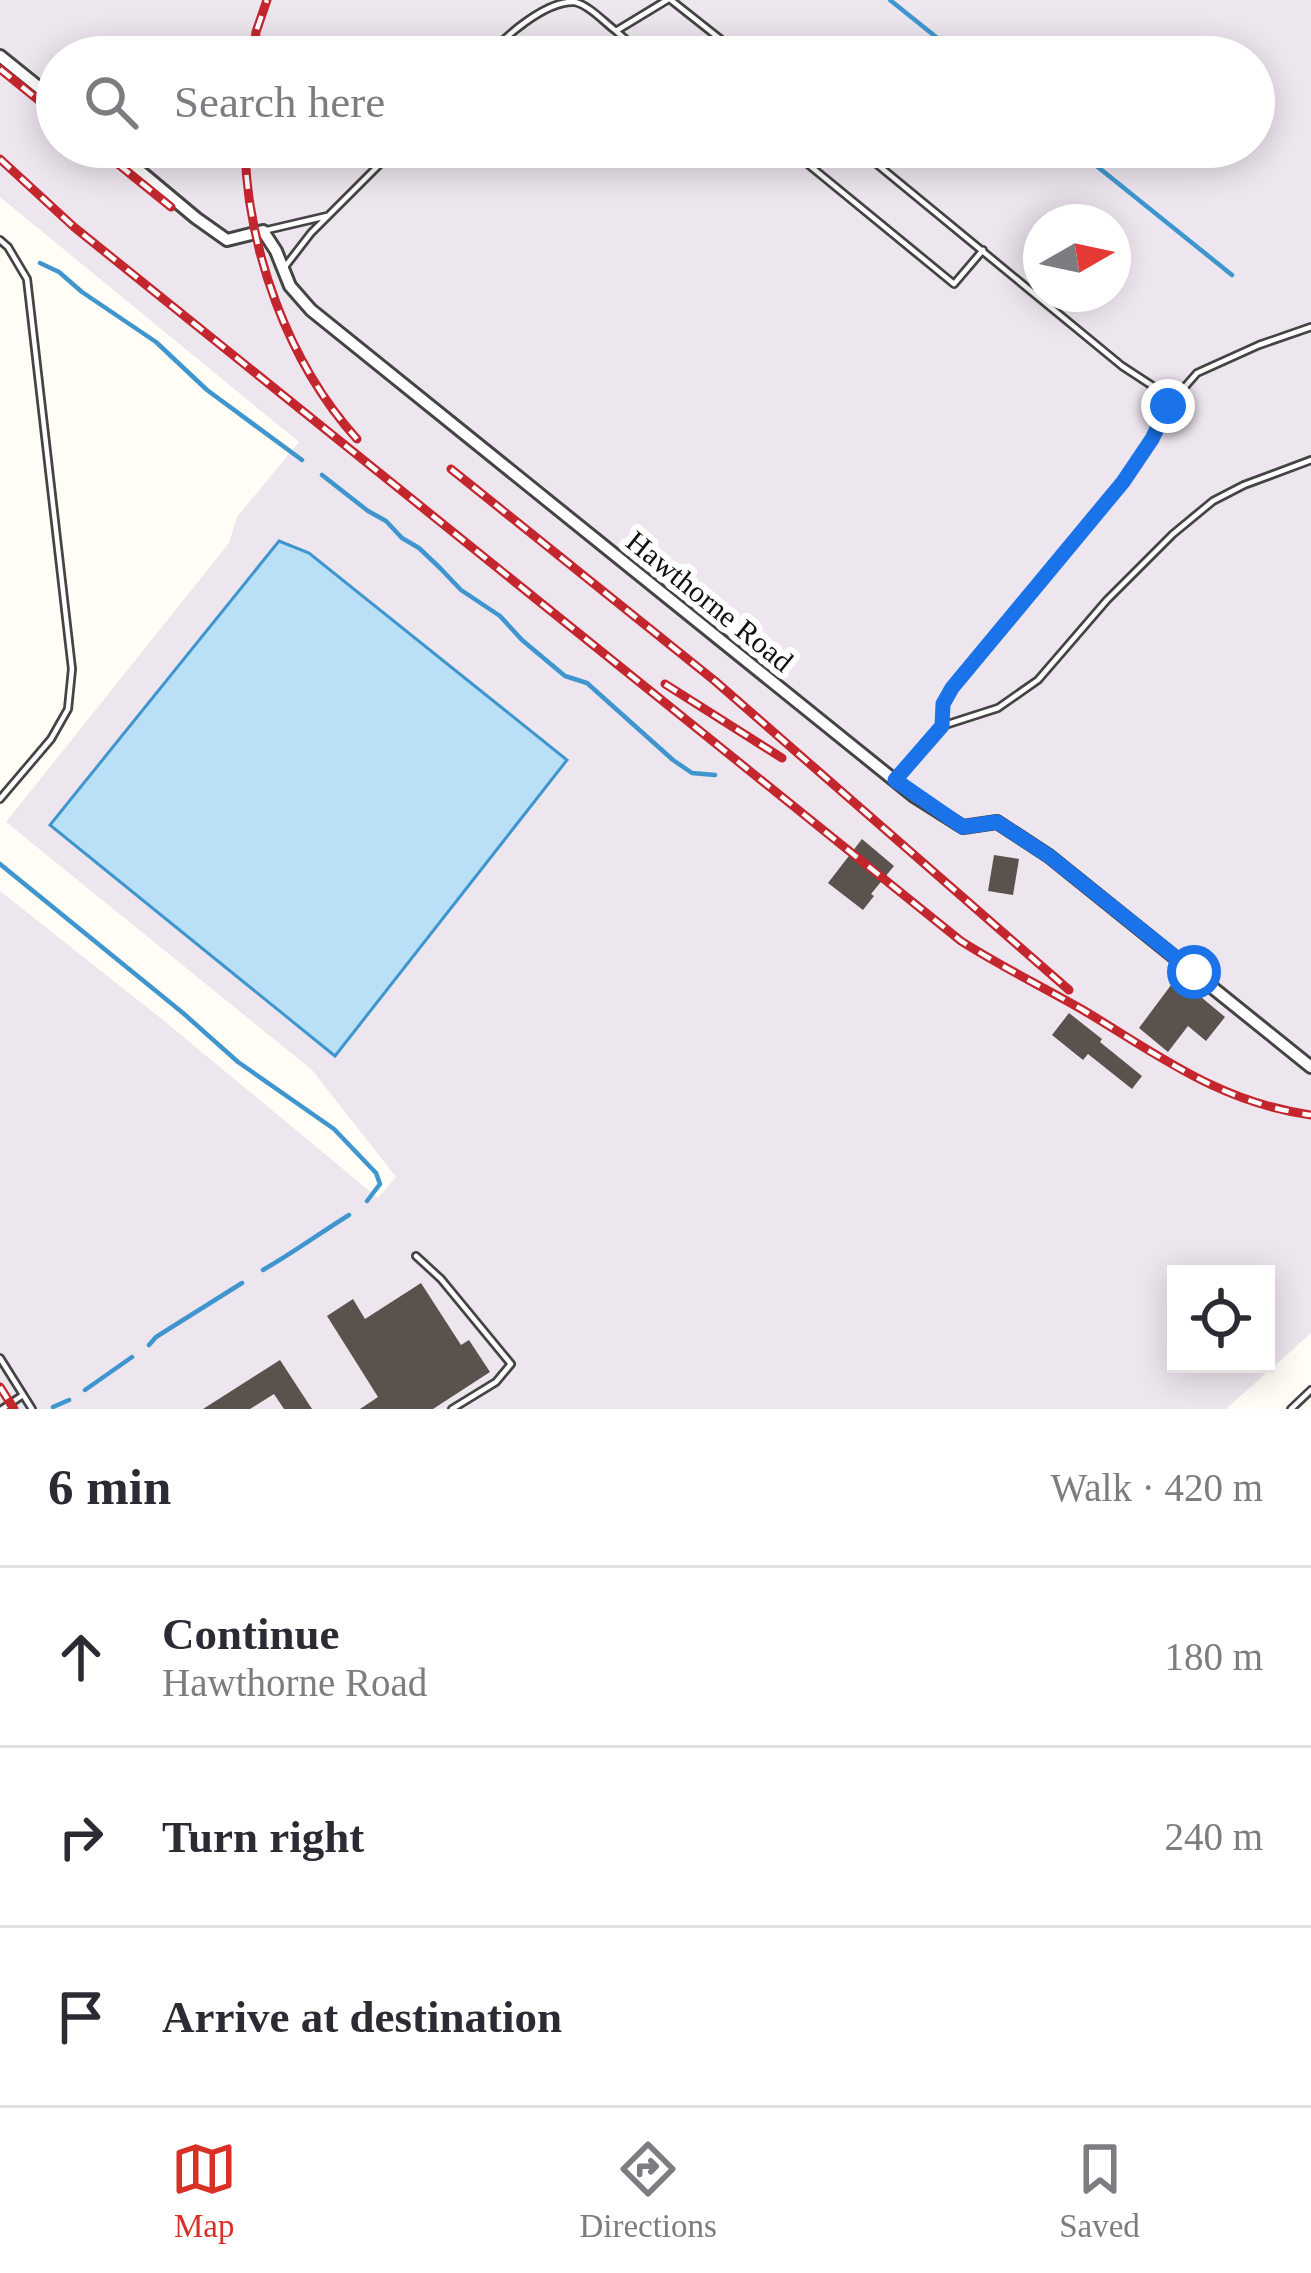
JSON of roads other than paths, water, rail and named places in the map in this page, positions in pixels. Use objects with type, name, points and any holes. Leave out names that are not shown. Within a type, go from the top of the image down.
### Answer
[{"type":"street","points":[[0,56],[36,85]]},
{"type":"street","points":[[136,168],[227,240],[263,231]]},
{"type":"street","name":"Hawthorne Road","points":[[263,231],[290,286],[311,310],[895,780],[963,827],[997,822],[1049,856],[1311,1067]]},
{"type":"lane","points":[[616,31],[669,0],[716,36]]},
{"type":"lane","points":[[507,36],[544,6],[559,1],[575,1],[622,36]]},
{"type":"lane","points":[[284,268],[297,248],[377,168]]},
{"type":"lane","points":[[813,168],[953,284],[983,250]]},
{"type":"lane","points":[[882,168],[1122,366],[1174,400]]},
{"type":"lane","points":[[263,231],[332,214]]},
{"type":"lane","points":[[0,240],[27,279],[72,669],[68,709],[51,739],[0,800]]},
{"type":"lane","points":[[942,726],[943,704],[952,688],[1123,482],[1174,400],[1197,373],[1311,327]]},
{"type":"lane","points":[[895,780],[942,726],[998,708],[1038,680],[1107,600],[1214,500],[1311,460]]},
{"type":"lane","points":[[416,1256],[512,1364],[496,1382],[452,1409]]},
{"type":"lane","points":[[0,1358],[32,1409]]},
{"type":"lane","points":[[1291,1409],[1311,1390]]},
{"type":"lane","points":[[2,1409],[23,1395]]},
{"type":"water","points":[[279,541],[309,553],[567,760],[335,1056],[50,825]]},
{"type":"waterway","points":[[890,0],[935,36]]},
{"type":"waterway","points":[[1099,168],[1232,275]]},
{"type":"waterway","points":[[40,263],[156,342],[207,390],[302,460]]},
{"type":"waterway","points":[[322,475],[419,548],[461,590],[500,616],[565,676],[587,683],[673,760],[692,773],[715,775]]},
{"type":"waterway","points":[[0,864],[238,1062],[334,1129],[376,1173],[380,1184],[367,1201]]},
{"type":"waterway","points":[[263,1270],[349,1215]]},
{"type":"waterway","points":[[149,1345],[242,1283]]},
{"type":"waterway","points":[[85,1390],[132,1357]]},
{"type":"waterway","points":[[53,1407],[69,1400]]},
{"type":"railway","points":[[256,36],[267,0]]},
{"type":"railway","points":[[0,69],[36,98]]},
{"type":"railway","points":[[0,159],[74,227],[961,941],[1191,1075],[1247,1100],[1311,1115]]},
{"type":"railway","points":[[123,168],[171,207]]},
{"type":"railway","points":[[247,168],[254,225],[276,302],[311,376],[357,439]]},
{"type":"railway","points":[[451,469],[715,681],[1069,990]]},
{"type":"railway","points":[[665,684],[782,758]]},
{"type":"railway","points":[[0,1387],[14,1409]]}]
